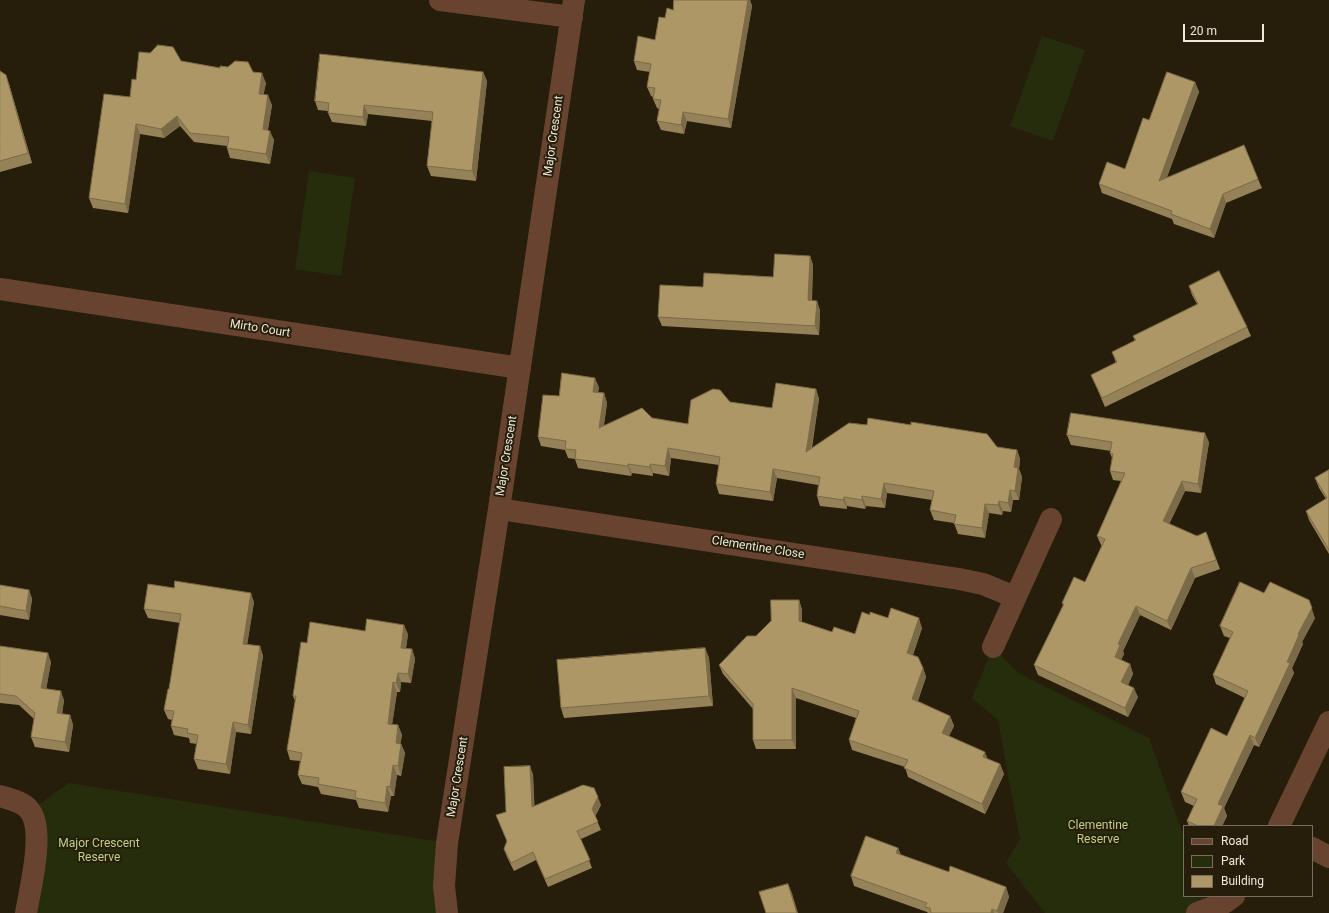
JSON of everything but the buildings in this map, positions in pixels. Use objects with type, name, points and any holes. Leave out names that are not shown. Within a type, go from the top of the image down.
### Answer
[{"type":"street","points":[[440,0],[573,9]]},
{"type":"street","name":"Major Crescent","points":[[447,913],[444,886],[447,843],[499,509],[573,9]]},
{"type":"street","name":"Mirto Court","points":[[0,289],[520,368]]},
{"type":"street","name":"Clementine Close","points":[[499,509],[959,579],[983,584],[1015,597]]},
{"type":"street","points":[[993,647],[1051,519]]},
{"type":"street","points":[[1279,825],[1329,722]]},
{"type":"street","points":[[0,796],[21,804],[30,811],[35,826],[37,841],[26,913]]},
{"type":"street","points":[[1313,848],[1329,856]]},
{"type":"street","points":[[1197,913],[1224,903],[1233,897]]},
{"type":"green space","points":[[1042,36],[1085,50],[1053,141],[1010,126]]},
{"type":"green space","points":[[309,171],[355,178],[341,276],[295,269]]},
{"type":"green space","name":"Clementine Reserve","points":[[993,647],[1020,674],[1149,738],[1183,834],[1183,897],[1205,897],[1209,909],[1197,913],[1045,913],[1006,863],[1020,839],[998,720],[972,698]]},
{"type":"green space","name":"Major Crescent Reserve","points":[[69,783],[447,843],[447,913],[26,913],[30,811]]}]
